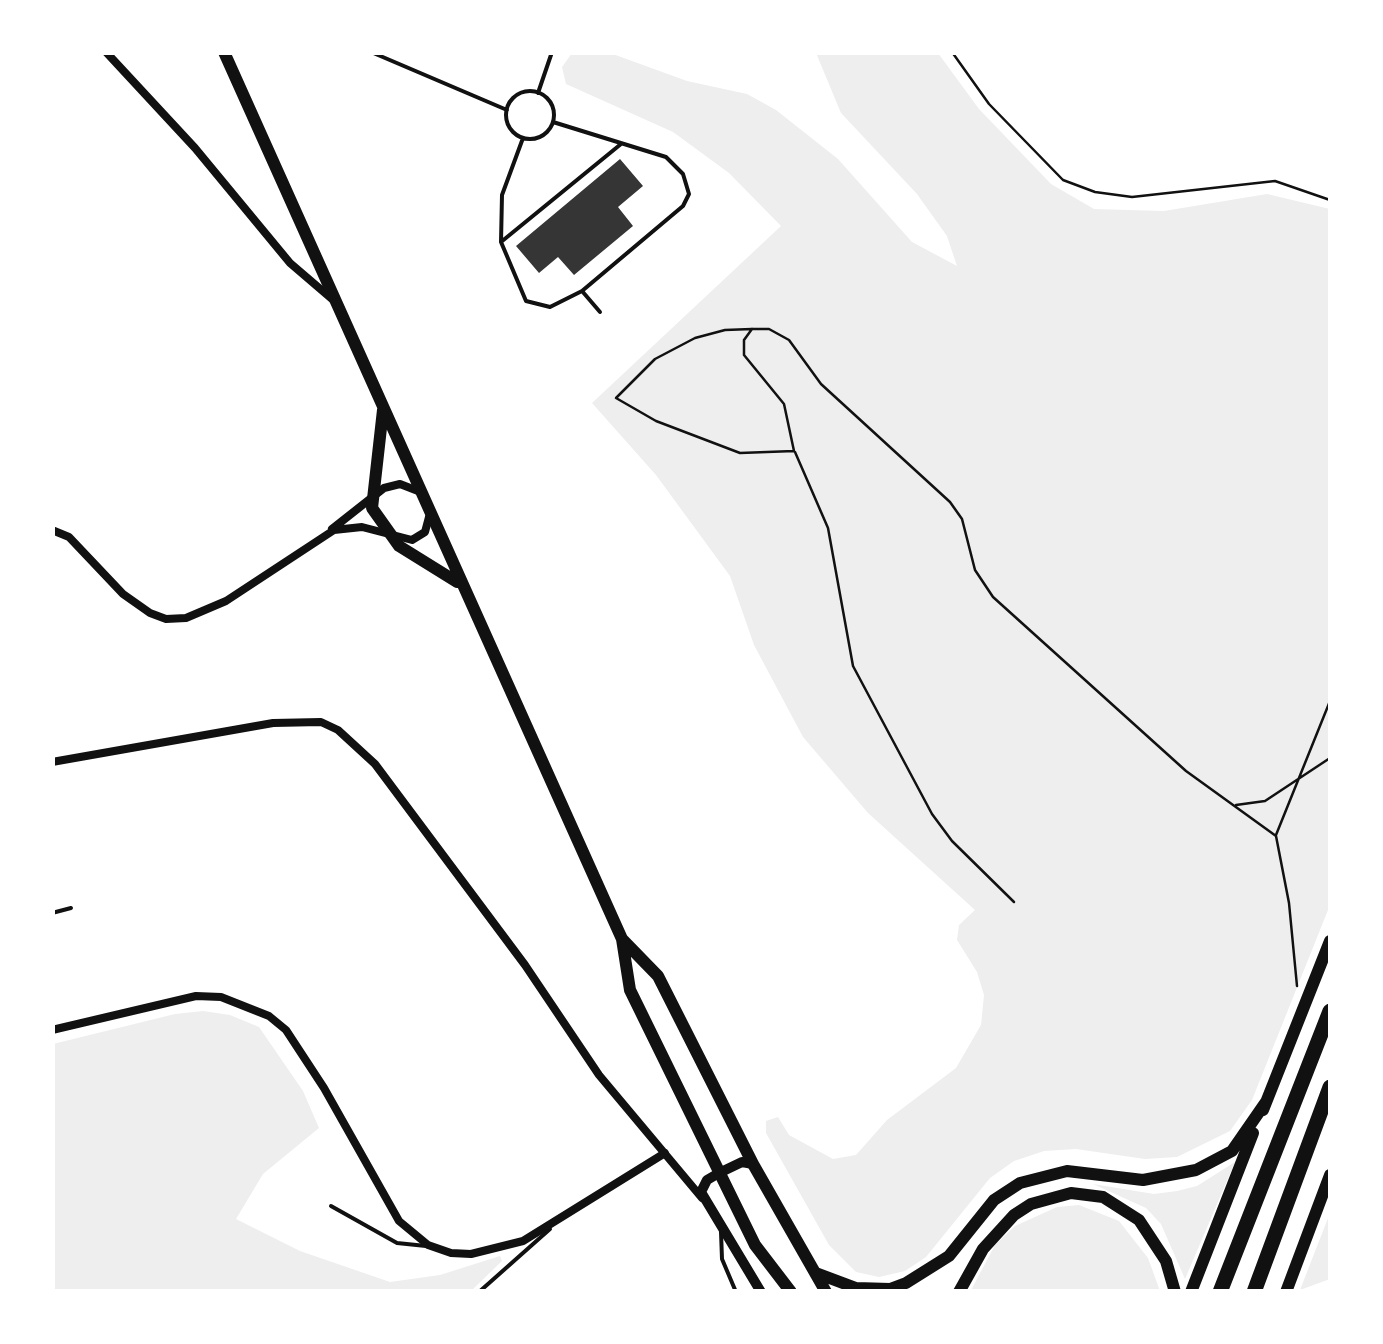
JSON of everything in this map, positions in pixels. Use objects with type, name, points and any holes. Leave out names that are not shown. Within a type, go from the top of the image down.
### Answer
[{"type":"highway","points":[[1220,1292],[1330,1011]]},
{"type":"highway","points":[[1254,1292],[1330,1087]]},
{"type":"main road","points":[[224,52],[622,939],[630,990],[755,1245],[791,1292]]},
{"type":"main road","points":[[383,408],[370,496],[372,508],[388,535],[412,556],[461,585]]},
{"type":"main road","points":[[622,939],[658,976],[753,1164],[826,1292]]},
{"type":"main road","points":[[1191,1292],[1330,941]]},
{"type":"main road","points":[[814,1272],[856,1288],[890,1289],[906,1283],[949,1256],[994,1200],[1020,1183],[1067,1171],[1143,1180],[1196,1170],[1232,1151],[1266,1102]]},
{"type":"main road","points":[[1286,1292],[1330,1175]]},
{"type":"main road","points":[[959,1292],[984,1249],[1014,1215],[1031,1204],[1070,1193],[1103,1197],[1139,1220],[1166,1261],[1174,1292]]},
{"type":"street","points":[[106,52],[195,148],[290,264],[336,302]]},
{"type":"street","points":[[52,530],[84,550],[123,594],[166,618],[207,612],[321,538],[370,496],[400,484],[418,490]]},
{"type":"street","points":[[321,538],[352,527],[406,540],[419,537],[429,514]]},
{"type":"street","points":[[52,762],[273,722],[321,722],[338,730],[375,764],[525,965],[599,1075],[702,1198],[760,1292]]},
{"type":"street","points":[[52,1030],[196,996],[221,997],[269,1016],[286,1030],[324,1088],[399,1222],[428,1246],[472,1254],[523,1241],[554,1226],[665,1153]]},
{"type":"street","points":[[702,1198],[703,1185],[719,1173],[742,1162],[753,1164]]},
{"type":"lane","points":[[349,52],[359,52]]},
{"type":"lane","points":[[371,52],[507,110]]},
{"type":"lane","points":[[538,92],[552,52]]},
{"type":"lane","points":[[538,92],[553,108],[553,122],[538,138],[524,138],[512,130],[507,110],[516,97],[538,92]]},
{"type":"lane","points":[[524,138],[502,196],[500,242],[526,301],[550,307],[582,291],[683,206],[689,194],[675,163],[553,122]]},
{"type":"lane","points":[[500,242],[623,143]]},
{"type":"lane","points":[[582,291],[600,312]]},
{"type":"lane","points":[[52,913],[71,908]]},
{"type":"lane","points":[[331,1206],[397,1243],[428,1246]]},
{"type":"lane","points":[[478,1292],[554,1226]]},
{"type":"lane","points":[[721,1228],[722,1259],[736,1292]]},
{"type":"path","points":[[952,52],[989,104],[1064,180],[1095,192],[1132,197],[1274,181],[1330,200]]},
{"type":"path","points":[[752,329],[744,340],[744,355],[784,404],[794,451],[828,528],[840,572],[846,642],[860,680],[932,814],[952,841],[1014,902]]},
{"type":"path","points":[[794,451],[740,453],[656,421],[616,398],[655,359],[724,330],[770,329],[789,340],[821,384],[950,502],[962,520],[975,570],[992,598],[1186,771],[1276,836]]},
{"type":"path","points":[[1300,1013],[1289,903],[1276,836],[1330,701]]},
{"type":"path","points":[[1234,806],[1265,801],[1330,758]]},
{"type":"shaded area","points":[[572,53],[610,53],[687,81],[747,94],[776,110],[838,159],[912,242],[957,266],[947,236],[917,194],[841,113],[816,53],[938,53],[979,109],[1051,184],[1094,209],[1164,211],[1267,194],[1330,209],[1330,905],[1252,1100],[1230,1131],[1177,1157],[1145,1159],[1076,1149],[1044,1151],[1014,1161],[990,1178],[926,1257],[905,1271],[879,1277],[856,1272],[829,1245],[766,1133],[766,1121],[778,1117],[789,1135],[833,1159],[856,1155],[887,1120],[956,1068],[981,1025],[984,995],[977,972],[957,940],[959,925],[975,910],[868,813],[803,737],[754,645],[730,576],[656,475],[592,403],[781,226],[729,173],[673,132],[566,84],[562,67]]},
{"type":"shaded area","points":[[203,1011],[230,1015],[259,1027],[303,1091],[319,1128],[263,1174],[236,1219],[300,1251],[390,1282],[440,1275],[500,1256],[502,1261],[471,1291],[53,1291],[53,1044],[175,1014]]},
{"type":"shaded area","points":[[1235,1162],[1185,1279],[1161,1224],[1146,1208],[1093,1184],[1154,1194],[1177,1191],[1197,1186]]},
{"type":"shaded area","points":[[1079,1205],[1119,1221],[1148,1258],[1160,1291],[970,1292],[995,1245],[1015,1226],[1057,1207]]},
{"type":"shaded area","points":[[1330,1213],[1330,1279],[1300,1290]]},
{"type":"building","points":[[620,159],[643,186],[618,207],[633,226],[574,275],[558,257],[539,273],[516,246]]}]
